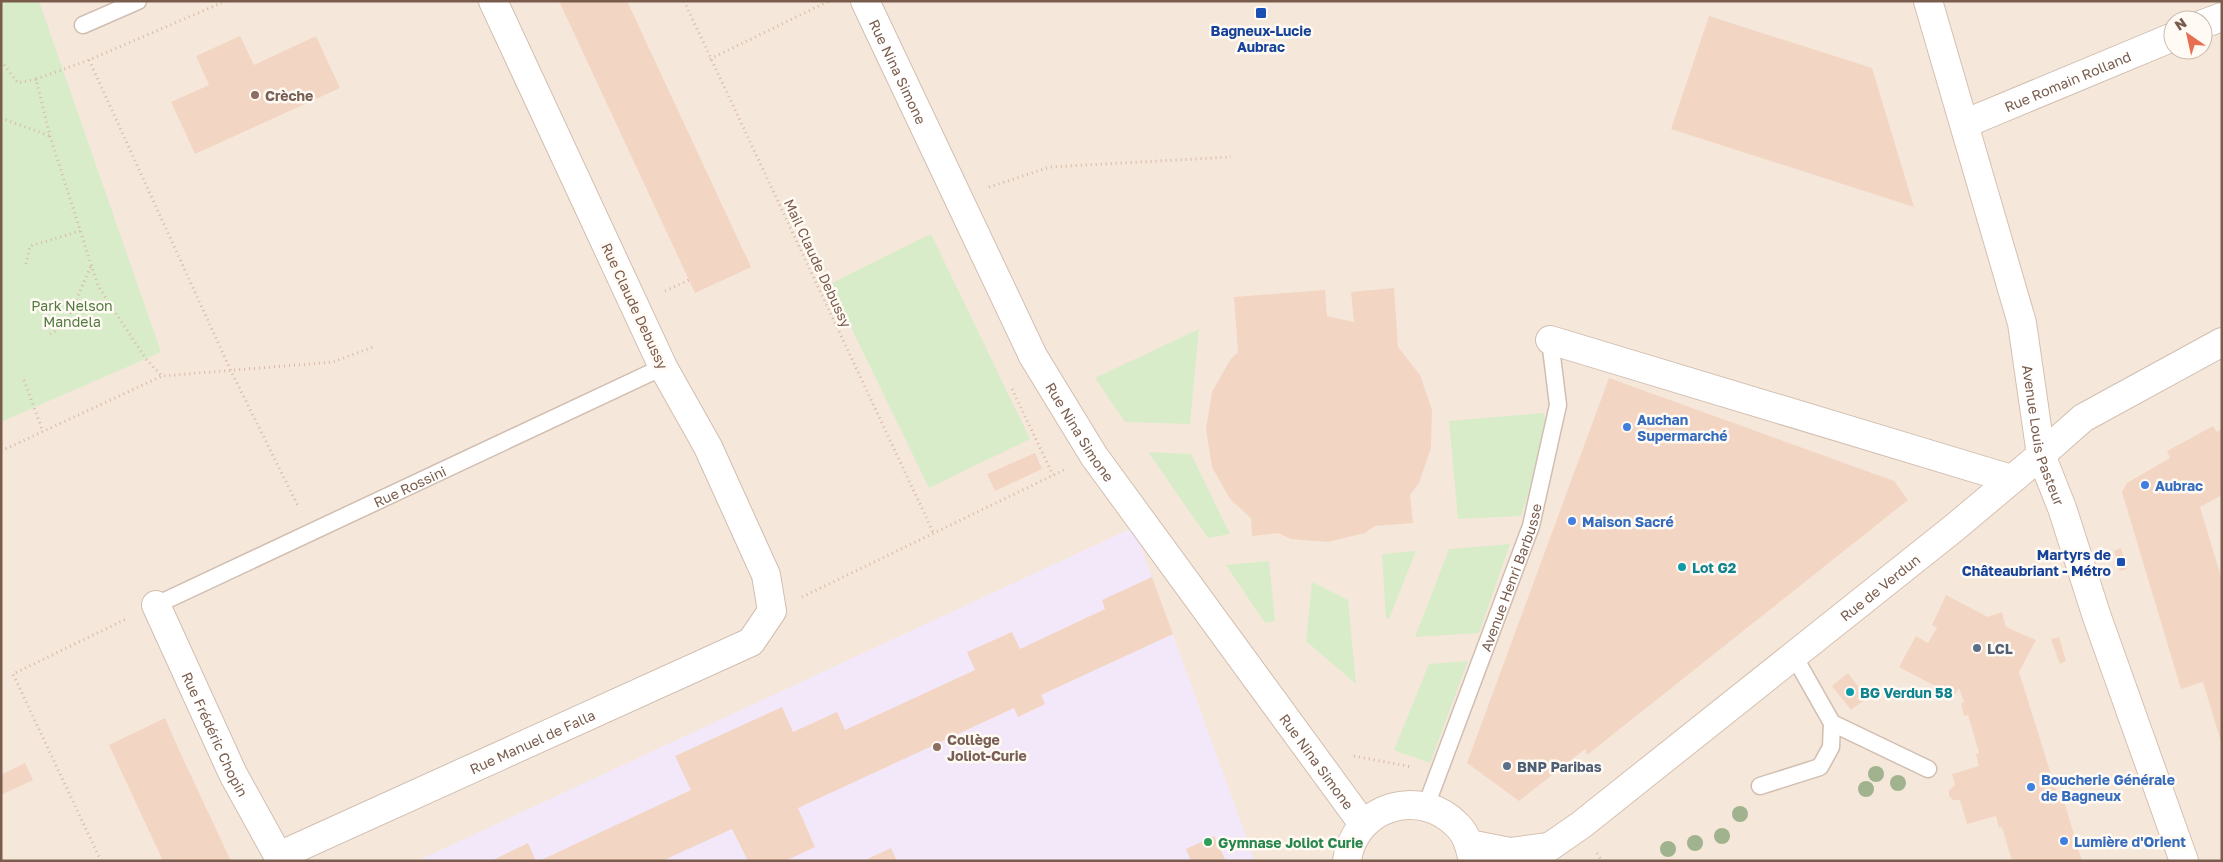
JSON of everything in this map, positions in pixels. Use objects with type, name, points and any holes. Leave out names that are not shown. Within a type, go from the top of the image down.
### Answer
[{"type":"street","name":"Rue Claude Debussy","points":[[493,1],[663,367],[708,447],[766,575],[772,612]]},
{"type":"street","name":"Rue Nina Simone","points":[[865,1],[1033,356],[1094,456],[1363,824]]},
{"type":"street","name":"Avenue Louis Pasteur","points":[[1928,1],[2022,323],[2042,455],[2184,861]]},
{"type":"street","name":"Rue Romain Rolland","points":[[1964,124],[2163,41]]},
{"type":"street","points":[[1550,340],[2012,478]]},
{"type":"street","name":"Rue de Verdun","points":[[1471,853],[1510,852],[1538,854],[1581,825],[1954,528],[2042,455],[2083,418],[2222,342]]},
{"type":"street","name":"Rue Frédéric Chopin","points":[[156,605],[232,774],[280,859]]},
{"type":"street","name":"Rue Manuel de Falla","points":[[280,859],[751,642],[772,612]]},
{"type":"street","points":[[1347,861],[1354,837],[1363,824],[1373,815],[1386,808],[1406,804],[1426,806],[1444,814],[1459,827],[1471,853]]},
{"type":"lane","points":[[82,25],[138,1]]},
{"type":"lane","name":"Avenue Henri Barbusse","points":[[1426,806],[1437,772],[1531,526],[1558,405],[1550,340]]},
{"type":"lane","name":"Rue Rossini","points":[[156,605],[310,531],[663,367]]},
{"type":"lane","points":[[1760,786],[1820,767],[1831,747],[1832,723],[1794,656]]},
{"type":"lane","points":[[1832,723],[1928,769]]},
{"type":"path","points":[[1,61],[18,83],[89,60],[226,1]]},
{"type":"path","name":"Mail Claude Debussy","points":[[684,1],[934,534]]},
{"type":"path","points":[[710,59],[829,1]]},
{"type":"path","points":[[89,60],[231,371],[310,531]]},
{"type":"path","points":[[36,78],[50,136],[98,286],[146,358],[162,376]]},
{"type":"path","points":[[1,118],[50,136]]},
{"type":"path","points":[[957,197],[1050,167],[1231,157]]},
{"type":"path","points":[[26,264],[30,246],[80,231]]},
{"type":"path","points":[[50,334],[65,325],[91,264]]},
{"type":"path","points":[[1,451],[162,376],[333,362],[373,347]]},
{"type":"path","points":[[24,380],[43,432]]},
{"type":"path","points":[[772,612],[1094,456]]},
{"type":"path","points":[[101,861],[13,674],[156,605]]},
{"type":"path","points":[[1352,755],[1437,772]]},
{"type":"shaded area","points":[[1,1],[2222,1],[2222,861],[1,861]]},
{"type":"shaded area","name":"Collège Joliot-Curie","points":[[1134,527],[1255,861],[417,861]]},
{"type":"green space","name":"Park Nelson Mandela","points":[[1,1],[39,1],[161,352],[1,422]]},
{"type":"green space","points":[[931,234],[1030,439],[929,488],[830,284]]},
{"type":"green space","points":[[1199,329],[1190,424],[1125,422],[1095,378]]},
{"type":"green space","points":[[1543,413],[1549,429],[1521,516],[1458,519],[1449,421]]},
{"type":"green space","points":[[1148,452],[1191,454],[1230,534],[1208,538]]},
{"type":"green space","points":[[1510,544],[1479,633],[1415,637],[1449,549]]},
{"type":"green space","points":[[1416,551],[1389,619],[1386,618],[1382,554]]},
{"type":"green space","points":[[1269,561],[1275,621],[1265,623],[1226,565]]},
{"type":"green space","points":[[1312,582],[1348,600],[1356,684],[1306,641]]},
{"type":"green space","points":[[1468,661],[1430,763],[1394,750],[1429,664]]},
{"type":"building","points":[[559,1],[627,1],[751,267],[695,293]]},
{"type":"building","points":[[1709,16],[1872,68],[1914,207],[1671,129]]},
{"type":"building","name":"Crèche","points":[[240,36],[254,65],[316,36],[340,88],[195,154],[171,102],[209,85],[196,56]]},
{"type":"building","points":[[1394,288],[1398,347],[1420,375],[1432,410],[1431,448],[1419,483],[1410,495],[1413,523],[1375,526],[1365,533],[1328,542],[1291,539],[1278,533],[1252,536],[1251,518],[1230,499],[1212,467],[1206,429],[1212,392],[1230,360],[1238,352],[1234,297],[1325,290],[1327,316],[1354,322],[1351,292]]},
{"type":"building","name":"Lot G2","points":[[1609,378],[1894,481],[1908,500],[1587,755],[1585,749],[1519,801],[1467,763]]},
{"type":"building","points":[[2213,426],[2217,432],[2222,429],[2222,495],[2200,507],[2222,580],[2221,742],[2203,682],[2181,689],[2122,492],[2127,483],[2170,458],[2167,451]]},
{"type":"building","points":[[1035,453],[1042,469],[995,491],[987,474]]},
{"type":"building","points":[[2121,548],[2127,569],[2120,571],[2114,551]]},
{"type":"building","points":[[1152,577],[1173,634],[1041,695],[1045,704],[1018,717],[1014,708],[798,808],[815,847],[785,861],[748,861],[732,829],[662,861],[539,861],[691,790],[675,756],[782,707],[793,732],[837,712],[845,730],[975,670],[967,652],[1012,632],[1020,649],[1105,609],[1102,600]]},
{"type":"building","points":[[1946,595],[1988,617],[2002,612],[2006,627],[2036,640],[2019,672],[2059,800],[2063,798],[2082,861],[2012,861],[2002,827],[1999,828],[1996,816],[1967,824],[1960,800],[1953,800],[1949,796],[1949,790],[1955,785],[1952,774],[1979,766],[1976,754],[1979,753],[1968,715],[1964,716],[1961,703],[1964,702],[1959,688],[1954,696],[1899,667],[1916,636],[1928,643],[1937,628],[1932,625]]},
{"type":"building","points":[[2059,637],[2066,661],[2060,664],[2051,639]]},
{"type":"building","name":"BG Verdun 58","points":[[1848,673],[1867,698],[1851,710],[1832,686]]},
{"type":"building","points":[[165,718],[231,861],[163,861],[109,745]]},
{"type":"building","points":[[25,763],[33,780],[1,795],[1,775]]},
{"type":"building","name":"Gymnase Joliot Curie","points":[[1214,836],[1226,861],[1191,861],[1186,849]]},
{"type":"building","points":[[528,843],[536,861],[491,861]]},
{"type":"building","points":[[891,848],[897,861],[863,861]]},
{"type":"place","name":"Bagneux-Lucie Aubrac","points":[[1261,13]]},
{"type":"place","name":"Crèche","points":[[255,95]]},
{"type":"place","name":"Auchan Supermarché","points":[[1627,427]]},
{"type":"place","name":"Aubrac","points":[[2145,485]]},
{"type":"place","name":"Maison Sacré","points":[[1572,521]]},
{"type":"place","name":"Martyrs de Châteaubriant - Métro","points":[[2121,562]]},
{"type":"place","name":"Lot G2","points":[[1682,567]]},
{"type":"place","name":"LCL","points":[[1977,648]]},
{"type":"place","name":"BG Verdun 58","points":[[1850,692]]},
{"type":"place","name":"Collège Joliot-Curie","points":[[937,747]]},
{"type":"place","name":"BNP Paribas","points":[[1507,766]]},
{"type":"place","name":"Boucherie Générale de Bagneux","points":[[2031,787]]},
{"type":"place","name":"Lumière d'Orient","points":[[2064,841]]},
{"type":"place","name":"Gymnase Joliot Curie","points":[[1208,842]]}]
